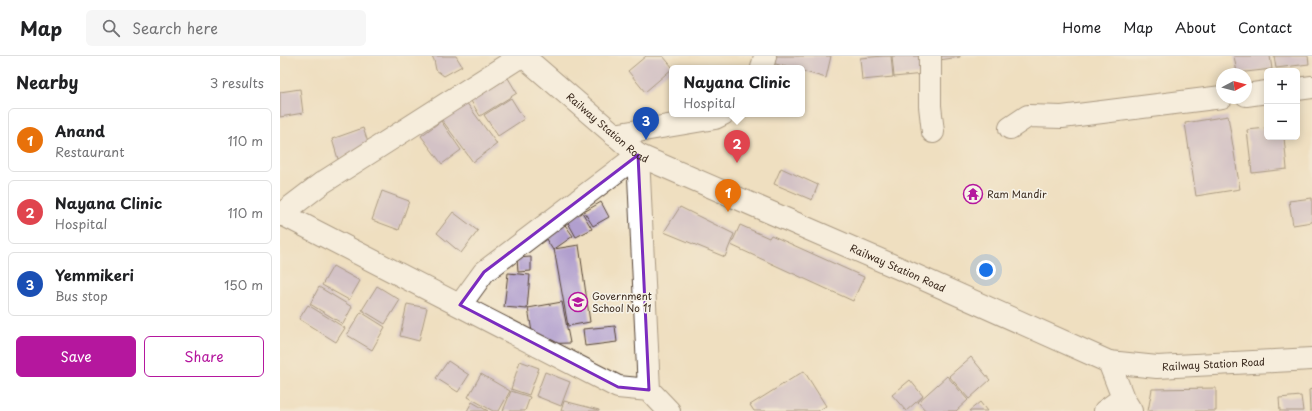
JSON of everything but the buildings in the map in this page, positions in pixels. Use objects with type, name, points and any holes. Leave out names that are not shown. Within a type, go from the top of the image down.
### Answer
[{"type":"street","name":"Railway Station Road","points":[[522,56],[638,155],[910,273],[1109,362],[1157,367],[1312,359]]},
{"type":"street","points":[[522,56],[322,183],[281,214],[618,387],[649,390],[669,411]]},
{"type":"street","points":[[930,56],[930,106],[933,132]]},
{"type":"street","points":[[1300,89],[1312,87]]},
{"type":"street","points":[[1252,94],[1264,92]]},
{"type":"street","points":[[1010,128],[1028,116],[1062,117],[1216,98]]},
{"type":"street","points":[[614,135],[717,117]]},
{"type":"street","points":[[460,305],[484,272],[638,155]]},
{"type":"street","points":[[638,155],[649,390]]},
{"type":"street","points":[[1105,411],[1127,404],[1109,362]]},
{"type":"highlighted area","points":[[638,155],[649,390],[618,387],[460,305],[484,272]]},
{"type":"place","name":"Yemmikeri","points":[[646,140]]},
{"type":"place","name":"Nayana Clinic","points":[[737,163]]},
{"type":"place","name":"Ram Mandir","points":[[973,194]]},
{"type":"place","name":"Anand","points":[[728,212]]},
{"type":"place","name":"Government School No 11","points":[[578,302]]}]
